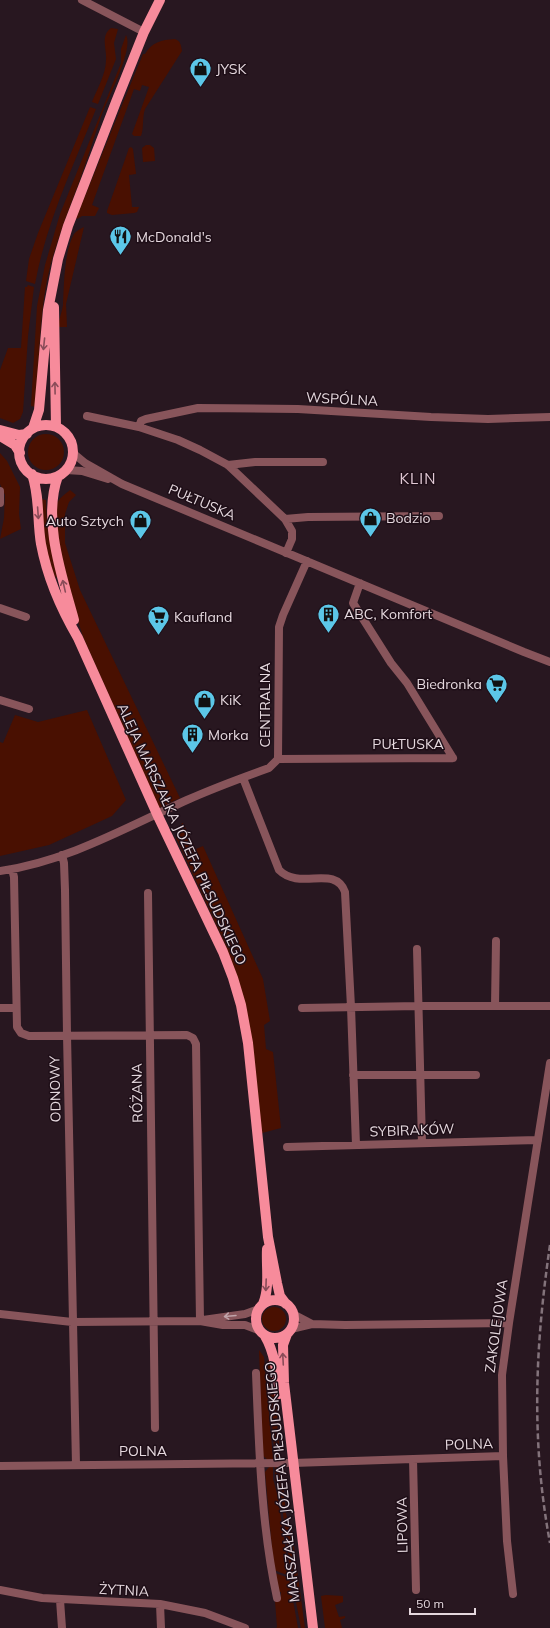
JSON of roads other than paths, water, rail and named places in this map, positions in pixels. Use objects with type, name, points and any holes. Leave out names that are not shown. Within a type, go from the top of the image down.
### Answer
[{"type":"main road","points":[[78,638],[69,622],[47,569],[41,545],[36,491],[32,474],[22,463],[20,453],[21,442],[30,431],[39,410],[43,352],[48,310],[58,259],[68,226],[144,32],[160,0]]},
{"type":"main road","points":[[54,278],[56,427]]},
{"type":"main road","points":[[0,430],[19,434],[45,425],[56,427],[64,432],[70,439],[73,453],[71,462],[62,473],[53,493],[52,518],[60,567],[78,638]]},
{"type":"main road","points":[[0,436],[14,445],[20,453]]},
{"type":"main road","points":[[32,474],[45,478],[62,473]]},
{"type":"main road","name":"ALEJA MARSZAŁKA JÓZEFA PIŁSUDSKIEGO","points":[[78,638],[157,814],[223,952],[241,1005],[248,1044],[268,1237],[280,1296],[286,1304]]},
{"type":"main road","name":"ALEJA MARSZAŁKA JÓZEFA PIŁSUDSKIEGO","points":[[261,1306],[266,1298],[268,1237]]},
{"type":"main road","points":[[274,1300],[286,1304],[293,1314],[294,1319],[289,1332],[276,1339],[262,1333],[255,1319],[261,1306],[274,1300]]},
{"type":"main road","name":"MARSZAŁKA JÓZEFA PIŁSUDSKIEGO","points":[[289,1332],[284,1341],[283,1355],[290,1463],[308,1628]]},
{"type":"main road","name":"MARSZAŁKA JÓZEFA PIŁSUDSKIEGO","points":[[262,1333],[271,1346],[277,1378],[313,1628]]},
{"type":"street","points":[[82,0],[144,32]]},
{"type":"street","name":"WSPÓLNA","points":[[139,427],[141,421],[146,419],[198,408],[298,409],[431,417],[550,417]]},
{"type":"street","points":[[87,416],[139,427],[200,450],[228,465],[285,519],[292,532],[292,539],[286,553]]},
{"type":"street","name":"PUŁTUSKA","points":[[73,453],[85,463],[122,484]]},
{"type":"street","points":[[228,465],[255,462],[323,462]]},
{"type":"street","name":"PUŁTUSKA","points":[[62,473],[82,471],[122,484],[550,662]]},
{"type":"street","points":[[0,491],[0,504]]},
{"type":"street","points":[[285,519],[308,517],[439,516]]},
{"type":"street","name":"CENTRALNA","points":[[157,814],[192,798],[269,768],[278,759],[279,627],[307,561]]},
{"type":"street","name":"PUŁTUSKA","points":[[278,759],[453,758],[407,683],[391,663],[353,603],[360,583]]},
{"type":"street","points":[[0,608],[26,617]]},
{"type":"street","points":[[0,700],[29,709]]},
{"type":"street","points":[[243,778],[279,870],[287,877],[294,879],[331,878],[336,880],[344,888],[351,1007],[356,1145]]},
{"type":"street","points":[[0,870],[12,869],[62,855],[157,814]]},
{"type":"street","name":"ODNOWY","points":[[62,855],[64,863],[65,890],[66,1035],[76,1465]]},
{"type":"street","points":[[12,869],[14,877],[17,1027],[21,1033],[29,1036],[187,1035],[193,1038],[196,1044],[200,1321]]},
{"type":"street","name":"RÓŻANA","points":[[148,893],[155,1428]]},
{"type":"street","points":[[495,1006],[496,941]]},
{"type":"street","points":[[416,949],[419,1006],[422,1143]]},
{"type":"street","points":[[302,1008],[550,1006]]},
{"type":"street","points":[[0,1008],[16,1008]]},
{"type":"street","name":"ZAKOLEJOWA","points":[[513,1594],[507,1541],[503,1456],[502,1375],[550,1063]]},
{"type":"street","points":[[353,1075],[476,1075]]},
{"type":"street","name":"SYBIRAKÓW","points":[[287,1147],[538,1140]]},
{"type":"street","points":[[0,1314],[72,1322],[200,1321],[245,1314],[261,1306]]},
{"type":"street","points":[[293,1314],[312,1324]]},
{"type":"street","points":[[200,1321],[223,1325],[245,1326],[262,1333]]},
{"type":"street","points":[[289,1332],[312,1324],[509,1323]]},
{"type":"street","points":[[256,1373],[260,1463],[271,1570],[277,1598]]},
{"type":"street","name":"POLNA","points":[[0,1466],[290,1463],[503,1456]]},
{"type":"street","name":"LIPOWA","points":[[413,1459],[416,1590]]},
{"type":"street","name":"ŻYTNIA","points":[[0,1590],[60,1600],[160,1604],[205,1613],[245,1628]]},
{"type":"street","points":[[60,1600],[62,1628]]},
{"type":"street","points":[[160,1604],[161,1628]]},
{"type":"railway","points":[[550,1245],[541,1320],[537,1394],[540,1468],[550,1543]]},
{"type":"place","name":"JYSK","points":[[201,88]]},
{"type":"place","name":"McDonald's","points":[[121,256]]},
{"type":"place","name":"Bodzio","points":[[371,538]]},
{"type":"place","name":"Auto Sztych","points":[[140,540]]},
{"type":"place","name":"ABC, Komfort","points":[[328,634]]},
{"type":"place","name":"Kaufland","points":[[159,636]]},
{"type":"place","name":"Biedronka","points":[[497,704]]},
{"type":"place","name":"KiK","points":[[205,720]]},
{"type":"place","name":"Morka","points":[[192,754]]},
{"type":"district","name":"KLIN","points":[[418,479]]}]
